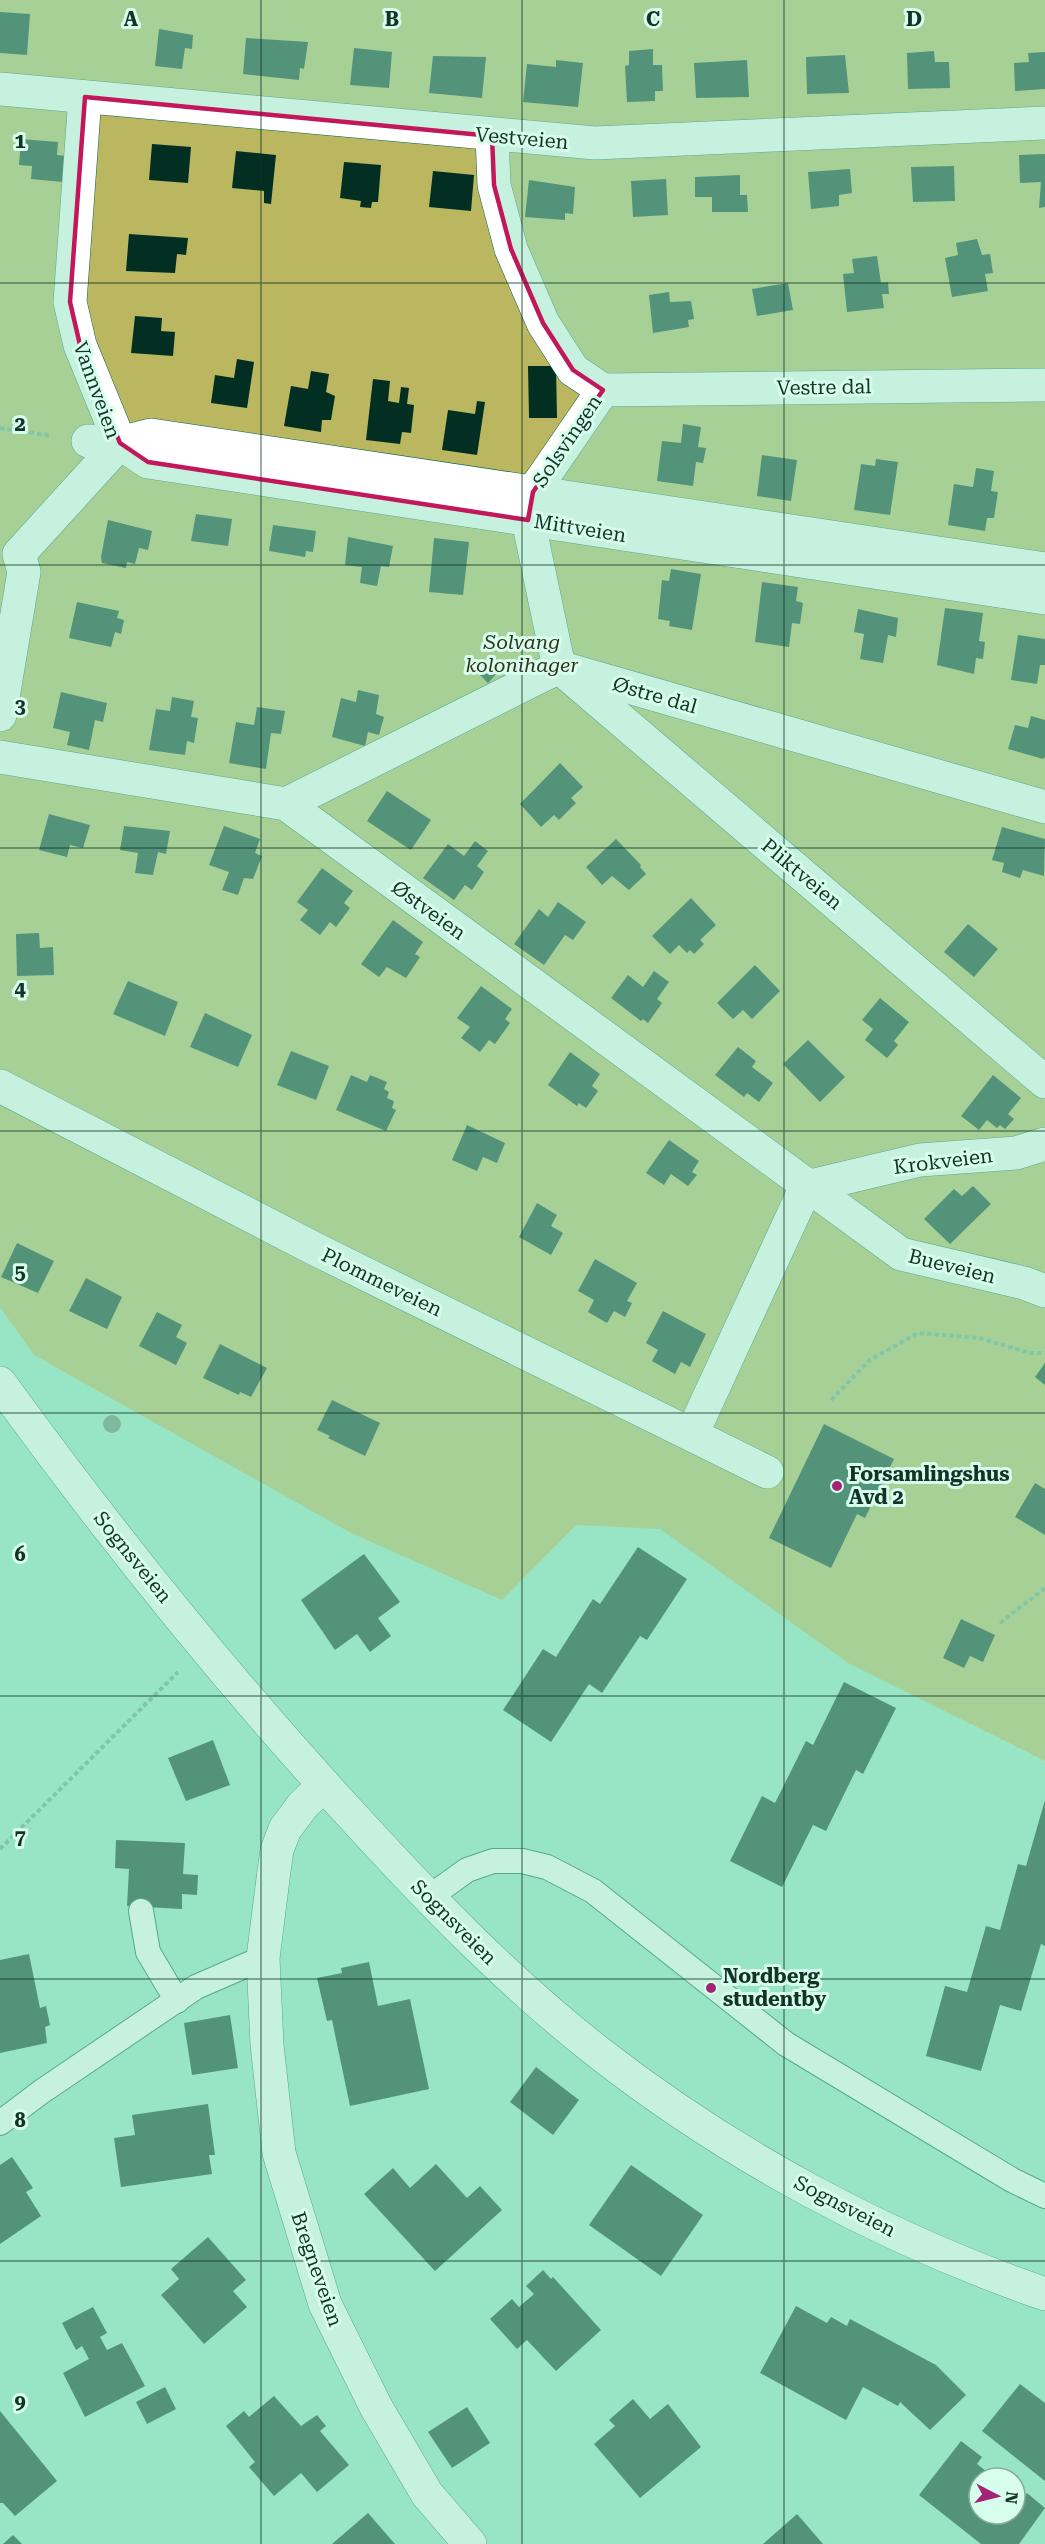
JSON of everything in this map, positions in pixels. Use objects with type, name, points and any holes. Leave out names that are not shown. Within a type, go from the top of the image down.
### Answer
[{"type":"street","name":"Vestveien","points":[[0,89],[492,136],[595,143],[1045,123]]},
{"type":"street","name":"Vannveien","points":[[0,715],[24,572],[9,552],[120,442],[80,345],[70,302],[85,98]]},
{"type":"street","name":"Solsvingen","points":[[492,136],[494,185],[511,249],[543,323],[573,370],[603,390],[530,506]]},
{"type":"street","name":"Vestre dal","points":[[603,390],[1045,385]]},
{"type":"street","name":"Mittveien","points":[[88,441],[120,442],[151,435],[530,506],[1045,598]]},
{"type":"street","name":"Mittveien","points":[[530,506],[1045,568]]},
{"type":"street","points":[[286,804],[559,667],[530,506]]},
{"type":"street","name":"Østre dal","points":[[559,667],[1045,807]]},
{"type":"street","name":"Pliktveien","points":[[559,667],[1045,1082]]},
{"type":"street","name":"Østveien","points":[[0,757],[286,804],[806,1187]]},
{"type":"street","name":"Plommeveien","points":[[0,1086],[319,1251],[767,1472]]},
{"type":"street","name":"Krokveien","points":[[806,1187],[920,1160],[1016,1153],[1045,1144]]},
{"type":"street","points":[[692,1434],[806,1187]]},
{"type":"street","name":"Bueveien","points":[[806,1187],[901,1254],[1024,1283],[1045,1292]]},
{"type":"street","name":"Sognsveien","points":[[0,1383],[80,1492],[158,1589],[324,1785],[428,1898],[482,1951],[597,2052],[719,2136],[865,2219],[947,2256],[1045,2294]]},
{"type":"street","name":"Bregneveien","points":[[324,1785],[293,1817],[277,1851],[263,1958],[267,2045],[279,2153],[325,2304],[376,2407],[427,2494],[470,2544]]},
{"type":"lane","points":[[428,1898],[466,1870],[493,1861],[522,1861],[547,1867],[593,1891],[786,2044],[1012,2180],[1045,2196]]},
{"type":"lane","points":[[141,1911],[148,1952],[177,2001]]},
{"type":"lane","points":[[0,2123],[41,2092],[196,1987],[263,1958]]},
{"type":"path","points":[[0,428],[43,435]]},
{"type":"path","points":[[831,1401],[870,1360],[918,1333],[979,1338],[1030,1353],[1045,1353]]},
{"type":"path","points":[[1000,1623],[1045,1588]]},
{"type":"path","points":[[0,1849],[177,1672]]},
{"type":"highlighted area","points":[[85,97],[492,136],[494,185],[511,249],[543,323],[573,370],[603,390],[533,492],[528,520],[148,462],[120,443],[80,345],[70,302]]},
{"type":"green space","name":"Solvang kolonihager","points":[[0,0],[1045,0],[1045,1761],[848,1663],[660,1529],[576,1525],[502,1600],[351,1533],[34,1355],[0,1307]]},
{"type":"building","points":[[0,12],[30,14],[27,55],[0,53]]},
{"type":"building","points":[[159,29],[193,35],[192,49],[185,48],[182,69],[155,66]]},
{"type":"building","points":[[246,38],[308,42],[304,69],[300,68],[299,80],[243,74]]},
{"type":"building","points":[[354,48],[392,52],[389,88],[350,85]]},
{"type":"building","points":[[653,49],[653,65],[662,65],[663,91],[655,91],[655,101],[627,102],[625,66],[629,65],[629,51]]},
{"type":"building","points":[[934,51],[935,62],[949,62],[950,88],[908,89],[907,53]]},
{"type":"building","points":[[1045,52],[1045,89],[1015,91],[1014,63],[1029,62],[1028,53]]},
{"type":"building","points":[[845,55],[849,93],[807,94],[806,57]]},
{"type":"building","points":[[433,56],[486,57],[482,98],[429,93]]},
{"type":"building","points":[[556,60],[583,63],[578,107],[523,102],[527,64],[556,67]]},
{"type":"building","points":[[747,60],[749,97],[696,98],[694,63]]},
{"type":"building","points":[[21,139],[58,142],[57,155],[66,156],[63,182],[31,179],[32,166],[19,165]]},
{"type":"building","points":[[152,144],[191,147],[188,183],[149,180]]},
{"type":"building","points":[[236,151],[276,155],[271,204],[264,203],[264,191],[232,188]]},
{"type":"building","points":[[1045,154],[1045,207],[1039,208],[1041,182],[1020,183],[1019,155]]},
{"type":"building","points":[[344,162],[381,165],[378,202],[372,202],[371,208],[360,207],[361,201],[340,198]]},
{"type":"building","points":[[954,166],[955,201],[913,202],[911,167]]},
{"type":"building","points":[[850,169],[852,193],[839,195],[839,206],[811,209],[808,172]]},
{"type":"building","points":[[433,171],[474,175],[471,211],[429,207]]},
{"type":"building","points":[[740,175],[740,195],[747,195],[748,212],[712,212],[712,197],[695,197],[695,177]]},
{"type":"building","points":[[666,179],[668,215],[633,217],[631,181]]},
{"type":"building","points":[[529,180],[575,187],[573,214],[565,213],[565,220],[525,217]]},
{"type":"building","points":[[129,234],[188,238],[186,255],[177,254],[175,273],[126,271]]},
{"type":"building","points":[[977,239],[982,255],[990,254],[993,273],[985,274],[988,291],[952,297],[945,258],[958,255],[956,243]]},
{"type":"building","points":[[877,256],[881,283],[888,282],[889,294],[882,294],[884,308],[847,312],[843,274],[854,273],[852,259]]},
{"type":"building","points":[[788,283],[793,310],[757,316],[752,289]]},
{"type":"building","points":[[669,292],[670,302],[691,301],[694,319],[688,320],[689,327],[653,333],[649,295]]},
{"type":"building","points":[[135,316],[162,318],[161,331],[175,332],[173,356],[131,353]]},
{"type":"building","points":[[237,359],[254,362],[247,408],[211,403],[215,375],[234,378]]},
{"type":"building","points":[[528,366],[556,366],[557,418],[529,418]]},
{"type":"building","points":[[311,371],[329,374],[326,392],[335,396],[331,420],[322,420],[321,432],[284,426],[291,386],[308,389]]},
{"type":"building","points":[[373,379],[390,381],[388,401],[399,403],[401,387],[409,388],[407,404],[414,405],[411,433],[402,432],[400,444],[366,440]]},
{"type":"building","points":[[477,401],[485,402],[477,455],[442,450],[448,410],[475,414]]},
{"type":"building","points":[[683,424],[701,427],[698,447],[706,448],[703,463],[696,462],[693,486],[657,481],[662,441],[681,443]]},
{"type":"building","points":[[762,455],[797,460],[791,501],[757,496]]},
{"type":"building","points":[[876,459],[898,462],[890,515],[854,510],[861,464],[875,466]]},
{"type":"building","points":[[976,468],[994,471],[991,491],[998,492],[994,518],[987,518],[985,531],[948,525],[954,484],[973,487]]},
{"type":"building","points":[[196,514],[232,519],[228,546],[191,541]]},
{"type":"building","points":[[108,520],[152,531],[148,550],[139,548],[135,564],[127,562],[126,568],[102,563],[101,557]]},
{"type":"building","points":[[273,525],[316,531],[313,552],[306,551],[305,557],[269,551]]},
{"type":"building","points":[[348,537],[393,546],[389,567],[381,566],[377,586],[360,583],[362,567],[345,565]]},
{"type":"building","points":[[434,538],[469,542],[463,595],[429,592]]},
{"type":"building","points":[[671,569],[701,574],[692,630],[669,626],[670,621],[658,619],[662,580],[669,581]]},
{"type":"building","points":[[762,582],[798,587],[796,601],[803,603],[800,624],[792,623],[789,647],[755,642]]},
{"type":"building","points":[[77,602],[119,611],[117,618],[124,620],[121,634],[115,632],[111,647],[69,638]]},
{"type":"building","points":[[945,608],[983,613],[979,641],[985,642],[983,659],[976,658],[974,674],[937,665]]},
{"type":"building","points":[[858,609],[898,618],[896,637],[888,635],[883,663],[860,659],[864,634],[854,632]]},
{"type":"building","points":[[1018,635],[1045,639],[1045,665],[1040,665],[1037,684],[1011,680]]},
{"type":"building","points":[[491,662],[500,670],[488,683],[479,674]]},
{"type":"building","points":[[358,690],[379,695],[376,714],[384,717],[379,735],[368,732],[365,746],[332,737],[341,698],[356,702]]},
{"type":"building","points":[[61,692],[107,703],[103,722],[95,720],[89,750],[67,745],[70,732],[53,728]]},
{"type":"building","points":[[172,697],[194,701],[191,717],[198,718],[194,743],[187,741],[185,755],[149,750],[156,709],[170,711]]},
{"type":"building","points":[[257,707],[285,711],[281,734],[271,733],[266,769],[229,763],[236,722],[254,725]]},
{"type":"building","points":[[1031,716],[1045,720],[1045,757],[1043,759],[1008,749],[1015,725],[1028,728]]},
{"type":"building","points":[[560,763],[583,787],[571,798],[576,803],[559,820],[554,815],[541,827],[520,804]]},
{"type":"building","points":[[387,791],[431,820],[411,850],[367,821]]},
{"type":"building","points":[[49,814],[90,825],[83,848],[70,845],[67,857],[39,850]]},
{"type":"building","points":[[124,826],[170,831],[166,854],[158,852],[153,875],[135,873],[138,853],[120,850]]},
{"type":"building","points":[[224,826],[260,839],[255,853],[262,856],[253,879],[244,878],[238,895],[222,890],[229,872],[209,865]]},
{"type":"building","points":[[1002,827],[1045,839],[1044,876],[1023,870],[1020,878],[1002,872],[1004,863],[992,860]]},
{"type":"building","points":[[616,839],[641,865],[640,867],[646,874],[629,890],[612,876],[602,885],[586,867]]},
{"type":"building","points":[[475,841],[488,851],[477,866],[484,872],[472,890],[465,885],[454,900],[423,878],[448,844],[464,856]]},
{"type":"building","points":[[322,868],[353,891],[344,903],[350,908],[336,927],[330,922],[320,935],[300,920],[308,910],[297,902]]},
{"type":"building","points":[[691,898],[716,925],[700,940],[704,944],[694,954],[690,950],[687,953],[679,945],[670,954],[652,936]]},
{"type":"building","points":[[558,902],[586,922],[573,940],[565,935],[544,965],[514,944],[539,909],[548,917]]},
{"type":"building","points":[[393,920],[423,942],[415,954],[420,957],[406,978],[387,967],[379,977],[361,964]]},
{"type":"building","points":[[968,924],[998,949],[974,977],[944,952]]},
{"type":"building","points":[[39,933],[40,948],[53,947],[54,975],[17,976],[16,934]]},
{"type":"building","points":[[755,965],[780,991],[752,1019],[743,1010],[733,1019],[717,1003]]},
{"type":"building","points":[[654,971],[669,982],[657,999],[662,1003],[648,1023],[643,1019],[641,1021],[611,998],[628,975],[643,987]]},
{"type":"building","points":[[128,981],[178,1002],[165,1036],[113,1014]]},
{"type":"building","points":[[481,986],[512,1009],[505,1019],[510,1023],[495,1044],[489,1040],[480,1052],[461,1038],[470,1027],[457,1018]]},
{"type":"building","points":[[880,998],[909,1022],[894,1041],[898,1045],[887,1058],[865,1040],[873,1029],[862,1020]]},
{"type":"building","points":[[205,1013],[252,1035],[238,1067],[190,1047]]},
{"type":"building","points":[[808,1040],[845,1077],[820,1102],[783,1064]]},
{"type":"building","points":[[738,1047],[756,1061],[752,1067],[773,1083],[759,1102],[747,1093],[744,1097],[715,1075]]},
{"type":"building","points":[[291,1051],[329,1066],[316,1100],[277,1085]]},
{"type":"building","points":[[570,1052],[600,1074],[592,1086],[598,1091],[586,1108],[579,1103],[577,1106],[548,1085]]},
{"type":"building","points":[[351,1075],[367,1082],[370,1075],[387,1082],[384,1089],[389,1092],[387,1098],[394,1101],[392,1108],[396,1110],[386,1131],[336,1110]]},
{"type":"building","points":[[993,1075],[1021,1098],[1008,1114],[1014,1119],[1005,1129],[1000,1125],[997,1128],[987,1120],[979,1130],[961,1116]]},
{"type":"building","points":[[467,1125],[505,1143],[497,1163],[483,1157],[477,1171],[452,1160]]},
{"type":"building","points":[[669,1140],[699,1161],[692,1172],[697,1175],[688,1186],[671,1174],[664,1185],[646,1173]]},
{"type":"building","points":[[973,1186],[991,1204],[950,1244],[924,1219],[954,1189],[962,1196]]},
{"type":"building","points":[[537,1203],[557,1215],[551,1226],[563,1233],[551,1255],[519,1237]]},
{"type":"building","points":[[17,1243],[54,1261],[38,1293],[1,1277]]},
{"type":"building","points":[[595,1259],[637,1283],[627,1301],[632,1303],[625,1317],[614,1311],[607,1323],[588,1312],[594,1300],[578,1291]]},
{"type":"building","points":[[86,1278],[122,1297],[107,1329],[69,1311]]},
{"type":"building","points":[[663,1311],[706,1334],[690,1367],[681,1362],[675,1374],[652,1361],[658,1350],[646,1343]]},
{"type":"building","points":[[157,1312],[182,1325],[176,1337],[187,1343],[176,1365],[139,1346]]},
{"type":"building","points":[[220,1344],[267,1368],[251,1397],[240,1392],[239,1395],[203,1378]]},
{"type":"building","points":[[1045,1363],[1045,1385],[1035,1377]]},
{"type":"building","points":[[332,1400],[380,1423],[365,1456],[317,1430]]},
{"type":"building","name":"Forsamlingshus Avd 2","points":[[824,1424],[894,1459],[865,1518],[857,1514],[831,1568],[769,1538]]},
{"type":"building","points":[[1035,1483],[1045,1489],[1045,1535],[1015,1517]]},
{"type":"building","points":[[638,1547],[687,1579],[647,1640],[640,1636],[602,1693],[589,1684],[551,1742],[503,1710],[543,1649],[556,1657],[593,1599],[600,1604]]},
{"type":"building","points":[[364,1554],[400,1602],[378,1618],[391,1636],[370,1652],[357,1634],[335,1650],[301,1600]]},
{"type":"building","points":[[961,1619],[995,1635],[983,1662],[970,1656],[964,1668],[943,1658]]},
{"type":"building","points":[[844,1682],[896,1708],[863,1774],[856,1770],[826,1831],[813,1825],[782,1887],[730,1861],[762,1796],[775,1803],[806,1741],[813,1745]]},
{"type":"building","points":[[213,1740],[230,1785],[186,1801],[168,1758]]},
{"type":"building","points":[[1045,1800],[1045,1946],[1041,1944],[1021,2011],[1000,2005],[981,2071],[926,2056],[945,1986],[967,1992],[986,1926],[1000,1930],[1018,1864],[1026,1866]]},
{"type":"building","points":[[116,1840],[185,1843],[183,1874],[198,1875],[197,1895],[182,1894],[182,1909],[127,1906],[129,1869],[115,1868]]},
{"type":"building","points":[[29,1954],[40,2008],[46,2006],[50,2025],[45,2027],[47,2043],[0,2053],[0,1960]]},
{"type":"building","points":[[369,1962],[378,2006],[410,1999],[429,2089],[350,2106],[332,2020],[327,2021],[317,1978],[342,1973],[341,1968]]},
{"type":"building","points":[[230,2015],[238,2068],[192,2075],[184,2023]]},
{"type":"building","points":[[536,2067],[579,2100],[553,2135],[510,2102]]},
{"type":"building","points":[[208,2104],[215,2155],[209,2155],[212,2174],[121,2187],[114,2138],[135,2135],[132,2115]]},
{"type":"building","points":[[12,2157],[33,2188],[26,2192],[41,2216],[0,2244],[0,2165]]},
{"type":"building","points":[[436,2164],[467,2198],[480,2186],[502,2210],[435,2271],[364,2194],[393,2168],[410,2188]]},
{"type":"building","points":[[631,2165],[703,2215],[661,2276],[589,2225]]},
{"type":"building","points":[[208,2237],[246,2280],[233,2291],[247,2307],[204,2344],[161,2295],[179,2279],[171,2269]]},
{"type":"building","points":[[543,2270],[551,2279],[553,2277],[601,2330],[556,2371],[527,2340],[517,2349],[490,2319],[512,2299],[519,2307],[534,2294],[526,2286]]},
{"type":"building","points":[[796,2306],[827,2323],[831,2317],[847,2326],[850,2319],[936,2365],[966,2395],[930,2430],[900,2402],[898,2406],[863,2387],[846,2420],[760,2373]]},
{"type":"building","points":[[93,2307],[107,2333],[100,2337],[107,2350],[122,2343],[145,2386],[85,2417],[63,2373],[89,2359],[82,2346],[76,2350],[62,2323]]},
{"type":"building","points":[[1020,2384],[1045,2403],[1045,2481],[1027,2466],[982,2431]]},
{"type":"building","points":[[165,2387],[176,2409],[147,2424],[136,2402]]},
{"type":"building","points":[[274,2396],[301,2426],[317,2415],[326,2426],[320,2431],[349,2465],[317,2492],[301,2473],[274,2496],[249,2467],[255,2462],[226,2426],[244,2411],[249,2417]]},
{"type":"building","points":[[633,2399],[650,2419],[668,2404],[701,2447],[640,2498],[594,2444],[615,2426],[609,2420]]},
{"type":"building","points":[[467,2407],[490,2443],[452,2468],[428,2432]]},
{"type":"building","points":[[0,2411],[57,2481],[15,2516],[3,2503],[0,2503]]},
{"type":"building","points":[[961,2441],[982,2457],[977,2464],[980,2466],[967,2466],[967,2526],[1027,2526],[1027,2493],[1045,2508],[1019,2544],[981,2544],[919,2495]]},
{"type":"building","points":[[368,2513],[395,2544],[332,2544]]},
{"type":"building","points":[[797,2514],[823,2544],[763,2544]]},
{"type":"building","points":[[13,2535],[22,2544],[3,2544]]},
{"type":"place","name":"Forsamlingshus Avd 2","points":[[837,1486]]},
{"type":"place","name":"Nordberg studentby","points":[[711,1988]]}]
